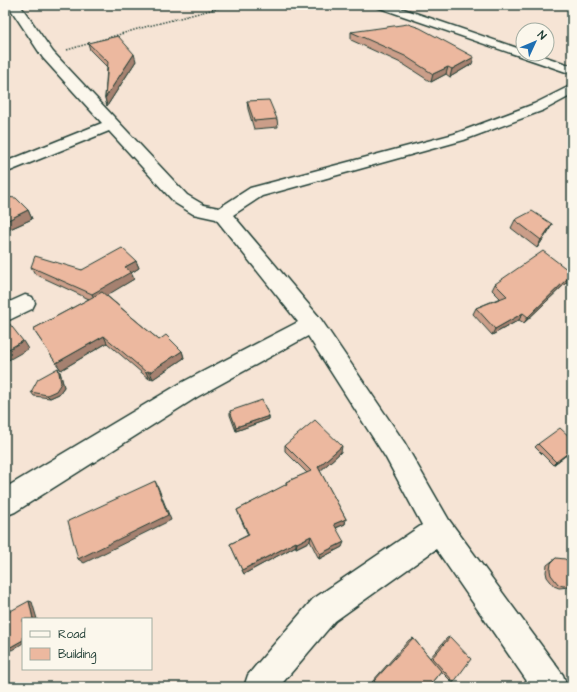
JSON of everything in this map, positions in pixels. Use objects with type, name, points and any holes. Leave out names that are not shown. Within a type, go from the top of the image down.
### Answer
[{"type":"street","points":[[14,5],[48,55],[181,199],[199,210],[222,214],[312,324],[395,450],[439,530],[551,687]]},
{"type":"street","points":[[381,5],[515,51]]},
{"type":"street","points":[[403,12],[422,5]]},
{"type":"street","points":[[548,62],[572,70]]},
{"type":"street","points":[[222,214],[256,192],[459,137],[539,107],[572,89]]},
{"type":"street","points":[[5,168],[112,124]]},
{"type":"street","points":[[5,314],[25,303]]},
{"type":"street","points":[[5,504],[189,390],[312,324]]},
{"type":"street","points":[[260,687],[269,674],[324,610],[439,530]]},
{"type":"path","points":[[48,55],[141,28],[230,5]]},
{"type":"building","points":[[408,24],[420,28],[474,57],[452,69],[448,67],[433,74],[405,56],[351,32]]},
{"type":"building","points":[[118,36],[134,54],[105,98],[108,62],[88,43]]},
{"type":"building","points":[[269,100],[277,119],[254,121],[247,101]]},
{"type":"building","points":[[5,197],[16,198],[28,210],[6,221]]},
{"type":"building","points":[[532,211],[552,224],[541,240],[515,220]]},
{"type":"building","points":[[122,248],[136,261],[125,267],[131,272],[92,294],[31,267],[35,256],[82,270]]},
{"type":"building","points":[[543,251],[572,274],[528,317],[523,313],[495,329],[476,308],[507,296],[495,284]]},
{"type":"building","points":[[102,292],[159,340],[166,335],[182,351],[150,372],[146,372],[104,336],[56,363],[33,329]]},
{"type":"building","points":[[9,323],[23,341],[5,351],[5,325]]},
{"type":"building","points":[[58,368],[61,383],[56,391],[47,395],[31,392],[38,379]]},
{"type":"building","points":[[262,400],[269,416],[236,427],[230,411]]},
{"type":"building","points":[[315,420],[342,446],[318,467],[346,519],[334,524],[344,542],[320,554],[311,536],[297,543],[296,542],[242,570],[230,544],[249,535],[237,510],[287,484],[286,482],[311,471],[285,445]]},
{"type":"building","points":[[560,428],[572,439],[572,450],[556,462],[538,444]]},
{"type":"building","points":[[155,481],[168,515],[78,559],[68,521]]},
{"type":"building","points":[[556,558],[565,559],[572,565],[572,585],[563,586],[558,584],[551,575],[551,563]]},
{"type":"building","points":[[29,601],[33,618],[22,618],[22,641],[7,649],[5,638],[5,614]]},
{"type":"building","points":[[450,637],[471,659],[454,682],[432,658]]},
{"type":"building","points":[[413,638],[441,671],[428,687],[379,687],[374,681]]}]
